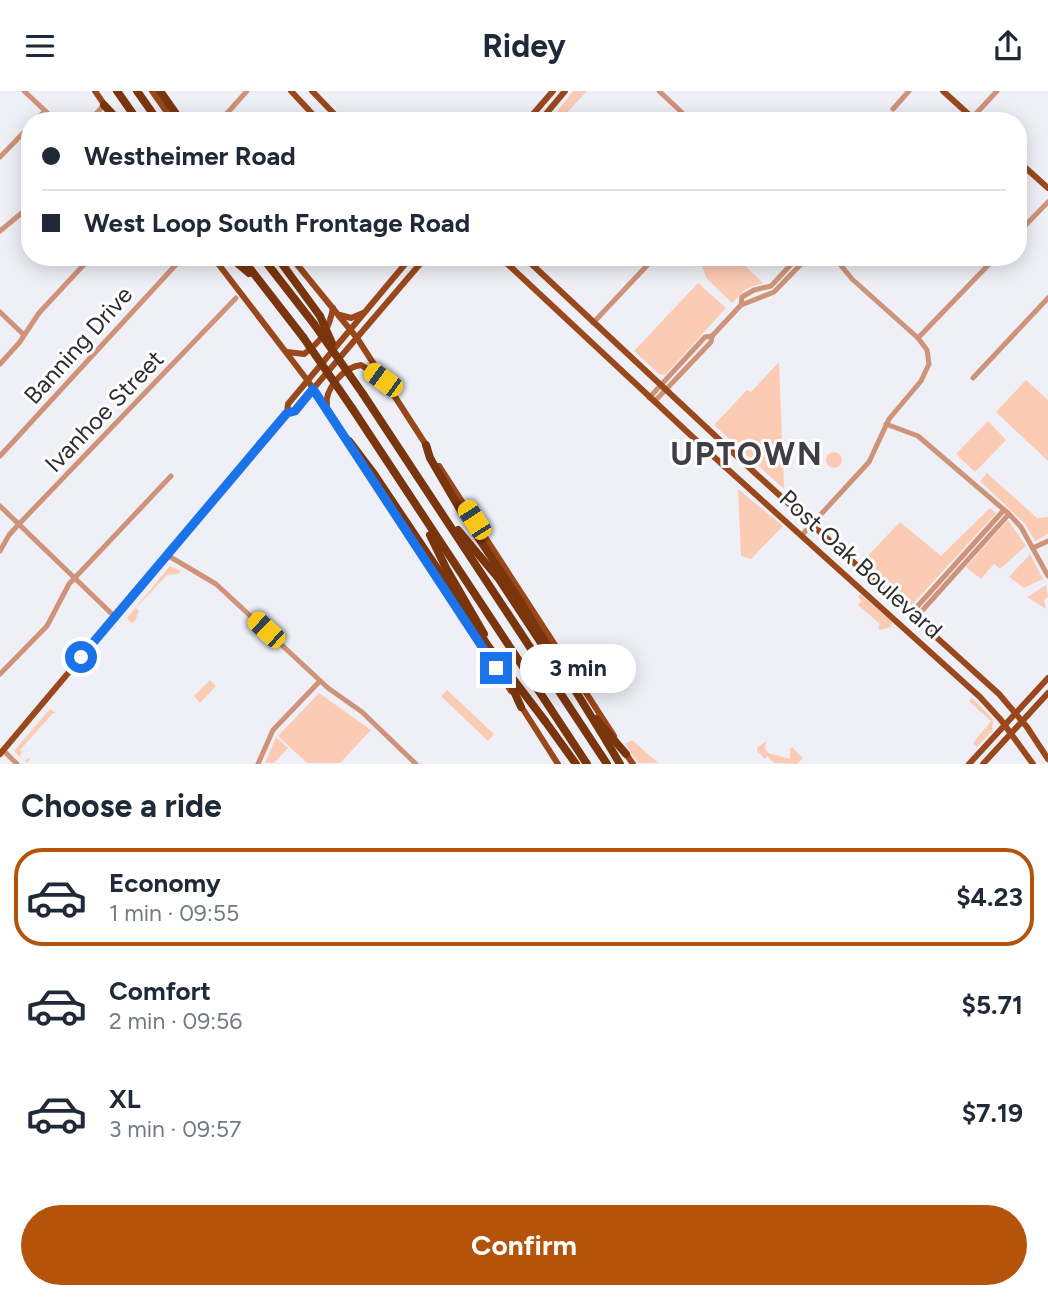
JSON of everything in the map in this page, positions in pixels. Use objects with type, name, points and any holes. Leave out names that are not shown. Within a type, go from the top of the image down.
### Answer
[{"type":"highway","points":[[117,91],[132,112]]},
{"type":"highway","points":[[137,91],[152,112]]},
{"type":"highway","points":[[160,91],[175,112]]},
{"type":"highway","points":[[104,105],[110,112]]},
{"type":"highway","points":[[240,266],[263,286]]},
{"type":"highway","points":[[247,266],[303,337],[352,408],[587,764]]},
{"type":"highway","points":[[269,266],[339,358],[607,764]]},
{"type":"highway","points":[[284,266],[320,316],[339,358]]},
{"type":"highway","points":[[349,441],[374,474],[488,646],[576,764]]},
{"type":"highway","points":[[426,446],[430,458],[461,511],[620,764]]},
{"type":"highway","points":[[431,496],[499,579],[547,655],[626,754]]},
{"type":"highway","points":[[420,513],[446,568],[502,665],[521,706]]},
{"type":"main road","points":[[95,91],[104,105]]},
{"type":"main road","points":[[152,91],[167,112]]},
{"type":"main road","points":[[292,91],[311,112]]},
{"type":"main road","points":[[312,91],[332,112]]},
{"type":"main road","points":[[550,109],[555,91]]},
{"type":"main road","points":[[535,112],[555,91]]},
{"type":"main road","points":[[548,112],[565,91]]},
{"type":"main road","points":[[943,91],[966,112]]},
{"type":"main road","points":[[1027,169],[1048,188]]},
{"type":"main road","points":[[221,266],[308,380],[558,764]]},
{"type":"main road","points":[[298,266],[357,338],[633,764]]},
{"type":"main road","points":[[1,752],[287,413],[288,404],[403,266]]},
{"type":"main road","points":[[287,413],[295,411],[418,266]]},
{"type":"main road","name":"Post Oak Boulevard","points":[[509,266],[801,537],[979,697],[1005,724],[1033,764]]},
{"type":"main road","name":"Post Oak Boulevard","points":[[533,266],[999,694],[1016,713],[1048,759]]},
{"type":"main road","points":[[547,302],[558,291]]},
{"type":"main road","points":[[287,352],[304,354],[316,346],[326,335],[333,308]]},
{"type":"main road","points":[[338,314],[351,318],[364,312]]},
{"type":"main road","points":[[328,411],[328,393],[352,366],[365,366],[383,380]]},
{"type":"main road","points":[[724,466],[735,454]]},
{"type":"main road","points":[[901,627],[912,615]]},
{"type":"main road","points":[[969,764],[1048,678]]},
{"type":"main road","points":[[984,764],[1048,694]]},
{"type":"street","points":[[24,91],[45,111]]},
{"type":"street","points":[[228,112],[247,91]]},
{"type":"street","points":[[659,91],[681,112]]},
{"type":"street","points":[[892,109],[909,91]]},
{"type":"street","points":[[980,112],[997,91]]},
{"type":"street","points":[[97,112],[104,105]]},
{"type":"street","points":[[0,157],[21,135]]},
{"type":"street","points":[[1027,224],[1048,202]]},
{"type":"street","points":[[0,232],[21,214]]},
{"type":"street","points":[[0,365],[39,313],[83,266]]},
{"type":"street","name":"Banning Drive","points":[[0,456],[175,266]]},
{"type":"street","points":[[593,323],[647,266]]},
{"type":"street","points":[[741,305],[741,299],[747,294],[772,286],[790,266]]},
{"type":"street","points":[[652,400],[705,337],[712,336],[741,305],[774,292],[798,266]]},
{"type":"street","points":[[801,537],[869,461],[886,424],[921,381],[929,364],[928,350],[918,338],[852,279],[841,266]]},
{"type":"street","points":[[918,338],[987,266]]},
{"type":"street","name":"Ivanhoe Street","points":[[0,551],[19,524],[236,298]]},
{"type":"street","points":[[973,378],[1048,298]]},
{"type":"street","points":[[0,312],[24,335]]},
{"type":"street","points":[[886,424],[918,436],[1006,512],[1021,527],[1048,576]]},
{"type":"street","points":[[0,674],[47,626],[63,594],[75,578],[172,476]]},
{"type":"street","points":[[0,506],[115,617]]},
{"type":"street","points":[[912,615],[920,613],[1006,512]]},
{"type":"street","points":[[1033,548],[1048,541]]},
{"type":"street","points":[[167,555],[216,584],[320,681],[362,712],[416,764]]},
{"type":"street","points":[[258,764],[273,730],[320,681]]},
{"type":"street","points":[[1,752],[17,764]]},
{"type":"shaded area","points":[[573,91],[587,91],[567,112],[557,112]]},
{"type":"shaded area","points":[[702,266],[745,266],[763,283],[746,289],[732,303],[707,279]]},
{"type":"shaded area","points":[[698,283],[726,308],[665,375],[659,374],[634,351]]},
{"type":"shaded area","points":[[779,362],[784,489],[714,425],[747,390],[751,392]]},
{"type":"shaded area","points":[[1026,380],[1048,400],[1048,461],[996,412]]},
{"type":"shaded area","points":[[988,421],[1006,440],[975,472],[956,454]]},
{"type":"shaded area","points":[[834,452],[840,454],[840,466],[834,468],[828,466],[826,460],[828,454]]},
{"type":"shaded area","points":[[987,473],[1037,518],[1048,517],[1048,534],[1035,541],[1025,524],[980,481]]},
{"type":"shaded area","points":[[738,489],[783,526],[751,559],[741,556]]},
{"type":"shaded area","points":[[990,508],[996,513],[911,606],[862,562],[900,522],[941,556]]},
{"type":"shaded area","points":[[1008,520],[1026,546],[1000,569],[994,564],[981,579],[966,567]]},
{"type":"shaded area","points":[[1030,554],[1043,579],[1024,588],[1009,577]]},
{"type":"shaded area","points":[[170,566],[181,571],[167,575],[136,608],[139,611],[135,621],[131,623],[127,618]]},
{"type":"shaded area","points":[[1046,585],[1048,597],[1044,600],[1046,609],[1027,597]]},
{"type":"shaded area","points":[[860,594],[892,622],[891,627],[880,630],[878,628],[880,624],[858,605],[861,601],[858,596]]},
{"type":"shaded area","points":[[210,680],[216,686],[200,703],[194,696]]},
{"type":"shaded area","points":[[447,690],[494,734],[488,741],[441,696]]},
{"type":"shaded area","points":[[319,693],[371,730],[340,763],[307,763],[278,736]]},
{"type":"shaded area","points":[[972,698],[993,719],[992,731],[977,747],[973,743],[991,721],[969,701]]},
{"type":"shaded area","points":[[50,709],[56,713],[53,713],[20,750],[20,756],[25,761],[30,759],[27,763],[14,751]]},
{"type":"shaded area","points":[[276,737],[288,748],[274,763],[265,763]]},
{"type":"shaded area","points":[[632,740],[658,763],[638,763],[625,744]]},
{"type":"shaded area","points":[[766,741],[765,748],[768,753],[790,759],[792,747],[803,758],[797,764],[774,763],[767,756],[765,759],[757,748]]},
{"type":"district","name":"UPTOWN","points":[[747,454]]},
{"type":"route","points":[[81,657],[287,413],[295,411],[313,389],[496,668]]}]
